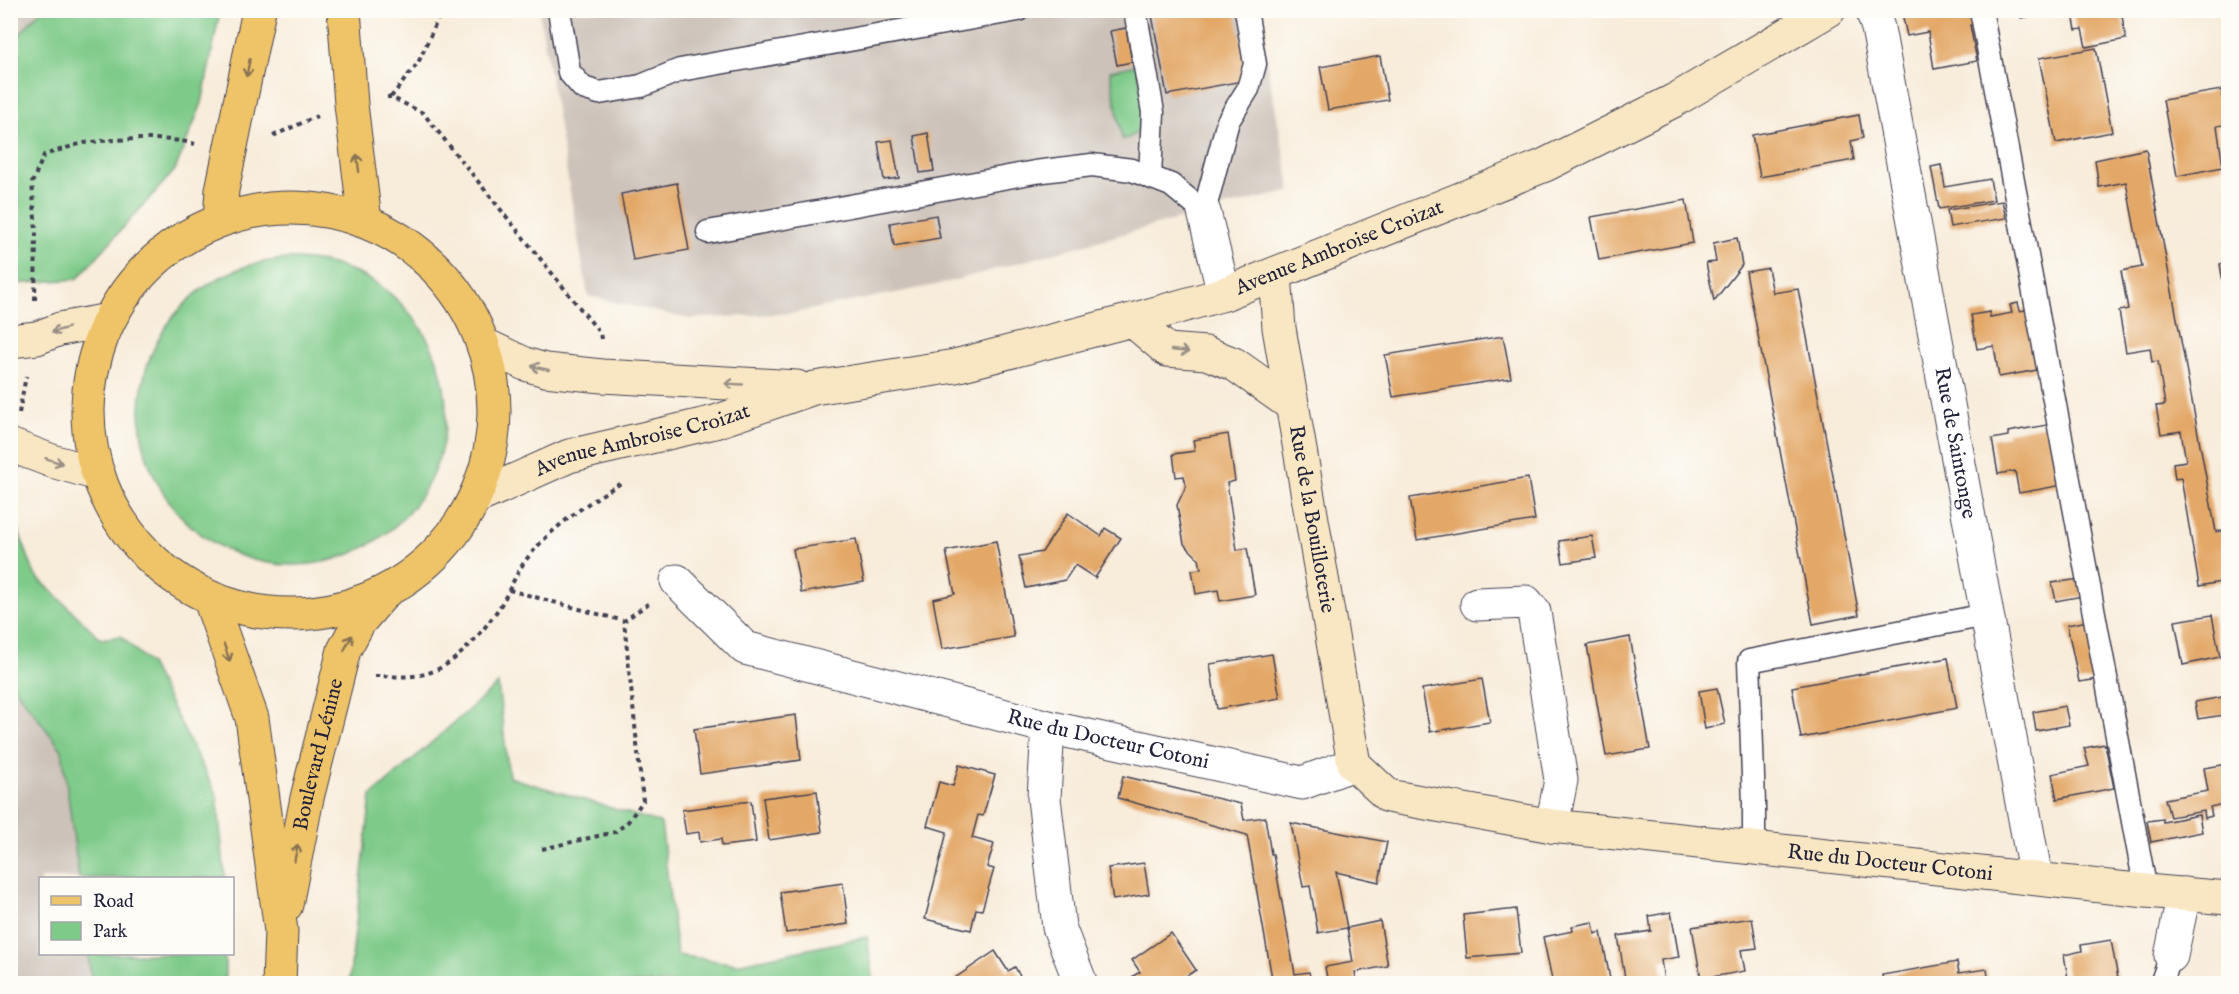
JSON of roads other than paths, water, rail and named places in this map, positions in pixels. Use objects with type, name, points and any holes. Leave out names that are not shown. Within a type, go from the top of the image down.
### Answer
[{"type":"main road","points":[[220,220],[222,190],[259,10]]},
{"type":"main road","points":[[344,10],[351,104],[365,221]]},
{"type":"main road","name":"Avenue Ambroise Croizat","points":[[475,498],[569,456],[715,422],[814,388],[955,366],[1224,294],[1545,165],[1675,100],[1829,10]]},
{"type":"main road","points":[[296,207],[365,221],[403,241],[437,270],[464,304],[483,344],[492,380],[494,418],[489,459],[475,498],[455,532],[431,559],[387,591],[341,608],[306,614],[259,612],[209,597],[173,577],[142,549],[116,514],[98,474],[89,433],[89,390],[96,354],[109,320],[130,286],[158,257],[188,236],[220,220],[257,210],[296,207]]},
{"type":"main road","name":"Rue de la Bouilloterie","points":[[1275,274],[1279,328],[1354,764]]},
{"type":"main road","points":[[10,341],[37,338],[60,329],[109,320]]},
{"type":"main road","points":[[1132,320],[1167,350],[1206,353],[1234,364],[1292,405]]},
{"type":"main road","name":"Avenue Ambroise Croizat","points":[[483,344],[525,364],[545,370],[602,376],[814,388]]},
{"type":"main road","points":[[14,430],[52,460],[98,474]]},
{"type":"main road","name":"Boulevard Lénine","points":[[280,931],[307,798],[344,650],[359,622],[387,591]]},
{"type":"main road","name":"Boulevard Lénine","points":[[209,597],[252,718],[280,931],[279,984]]},
{"type":"main road","name":"Rue du Docteur Cotoni","points":[[1354,764],[1388,796],[1552,826],[2146,891],[2229,898]]},
{"type":"street","name":"Rue de Saintonge","points":[[1872,10],[1878,28],[2036,878]]},
{"type":"street","points":[[1204,212],[1224,294]]},
{"type":"street","name":"Rue du Docteur Cotoni","points":[[677,581],[745,648],[1048,727],[1302,783],[1354,764]]},
{"type":"street","points":[[1478,604],[1526,602],[1534,612],[1561,780],[1552,826]]},
{"type":"street","points":[[1048,727],[1044,798],[1059,927],[1081,984]]},
{"type":"street","points":[[2166,970],[2184,894]]},
{"type":"lane","points":[[559,10],[569,72],[583,88],[599,93],[641,86],[680,70],[1018,10]]},
{"type":"lane","points":[[1135,10],[1154,112],[1150,177]]},
{"type":"lane","points":[[708,232],[1035,172],[1092,165],[1132,170],[1171,185],[1204,212],[1228,121],[1248,89],[1255,64],[1246,10]]},
{"type":"lane","points":[[1981,10],[2146,891]]},
{"type":"lane","points":[[1754,849],[1755,805],[1749,661],[1986,615]]}]
